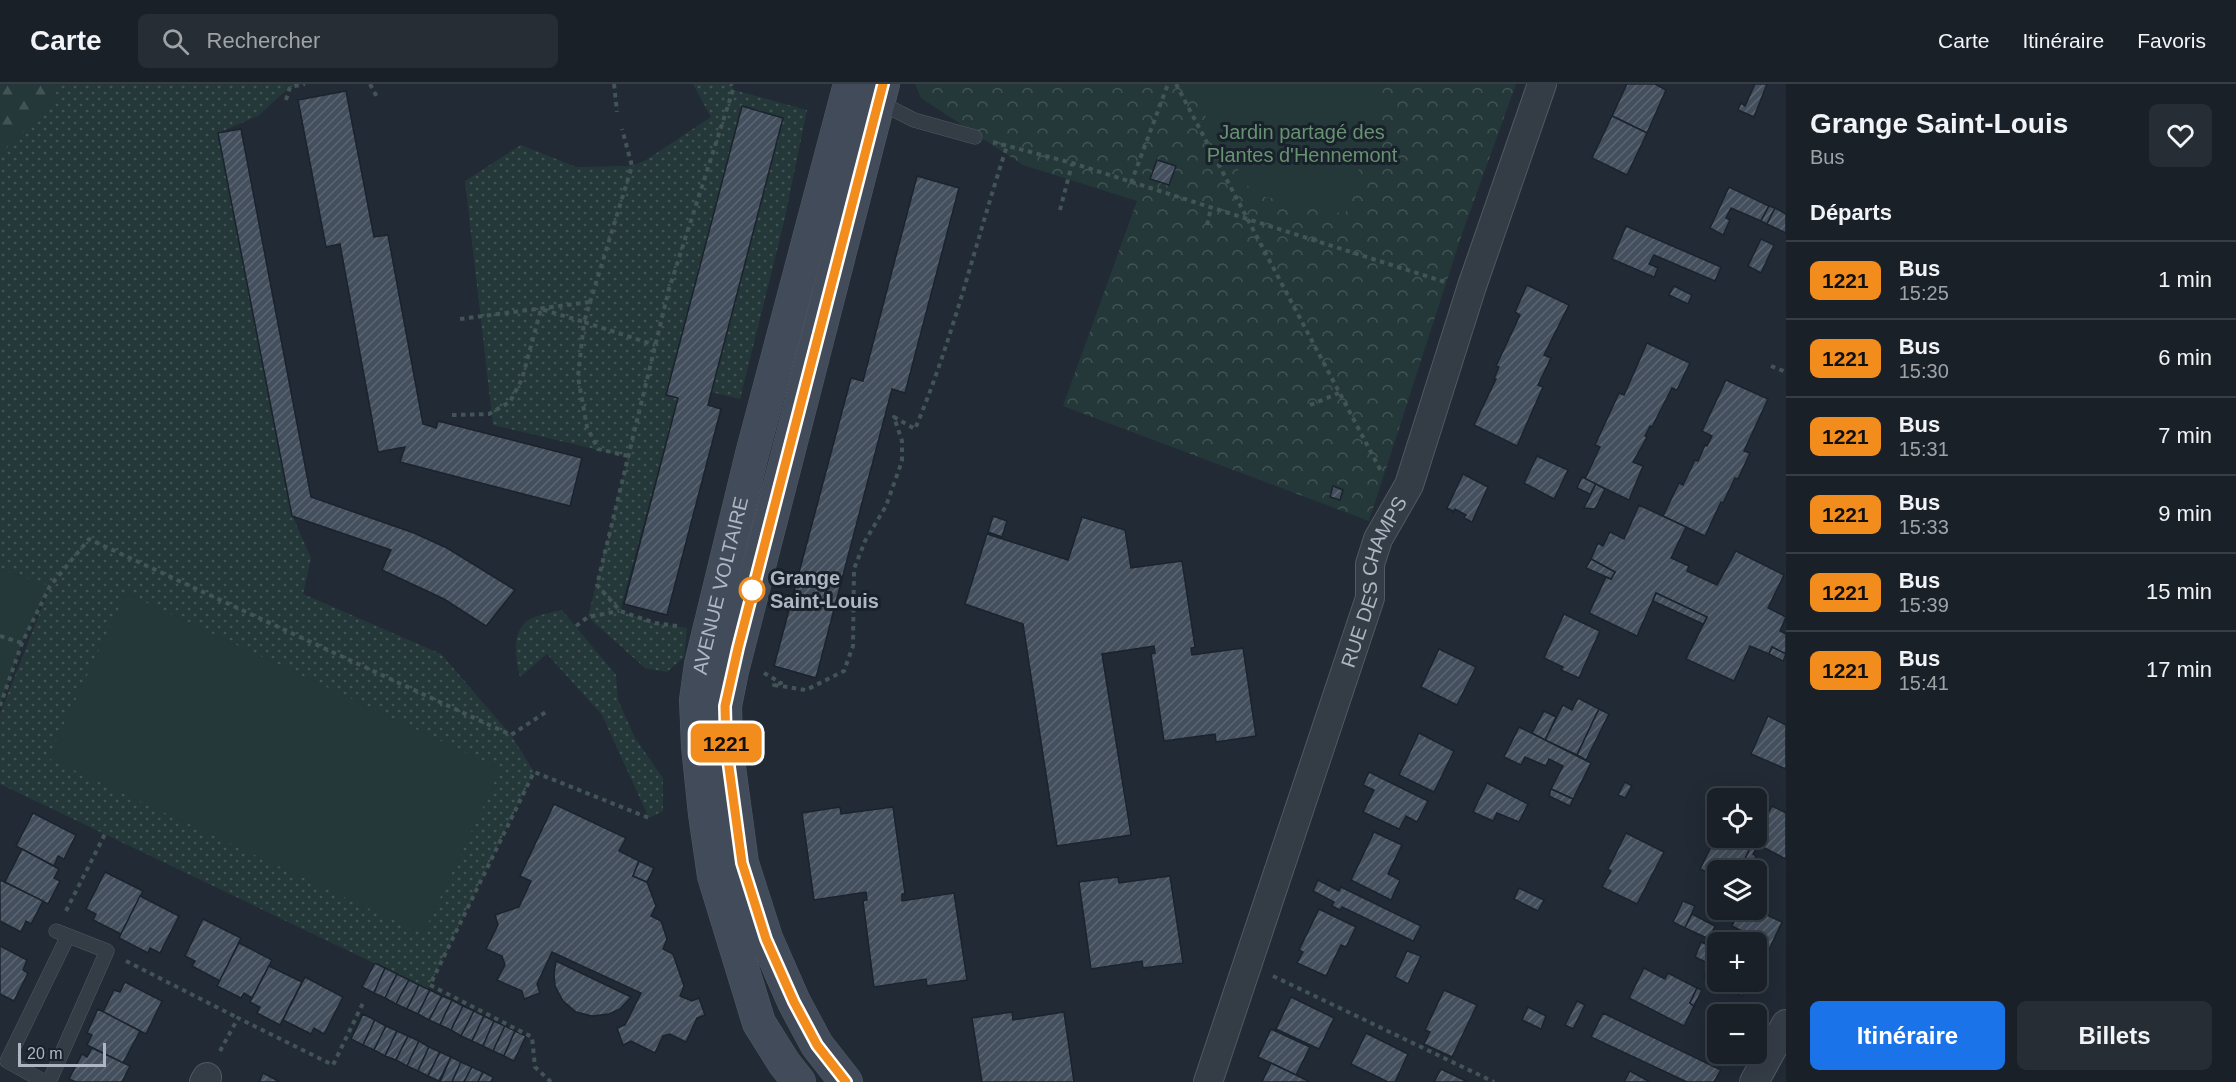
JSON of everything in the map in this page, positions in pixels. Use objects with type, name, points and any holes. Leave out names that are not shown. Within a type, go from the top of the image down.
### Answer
[{"type":"street","name":"AVENUE VOLTAIRE","points":[[799,1082],[784,1064],[759,1023],[714,876],[698,746],[696,700],[701,664],[752,453],[850,84]]},
{"type":"street","name":"RUE DES CHAMPS","points":[[1208,1082],[1370,598],[1370,564],[1378,539],[1409,485],[1472,286],[1542,84]]},
{"type":"street","name":"AVENUE VOLTAIRE","points":[[846,1082],[817,1045],[794,1002],[766,939],[742,863],[726,745],[725,706],[781,478],[881,93]]},
{"type":"street","points":[[1756,1081],[1786,1024]]},
{"type":"lane","points":[[881,93],[914,120],[975,137]]},
{"type":"lane","points":[[62,933],[107,951],[47,1082],[7,1061],[62,933]]},
{"type":"path","points":[[286,100],[290,87],[305,84]]},
{"type":"path","points":[[370,84],[378,99]]},
{"type":"path","points":[[614,84],[617,112]]},
{"type":"path","points":[[620,611],[597,585],[669,289],[734,90],[731,84]]},
{"type":"path","points":[[1131,183],[1168,84]]},
{"type":"path","points":[[1176,84],[1384,477]]},
{"type":"path","points":[[622,129],[632,166],[584,322],[578,377],[587,427],[598,448],[628,456]]},
{"type":"path","points":[[975,137],[1072,164],[1449,283]]},
{"type":"path","points":[[760,672],[781,683],[774,685],[806,690],[844,671],[853,646],[854,569],[865,541],[886,506],[902,461],[902,441],[894,417],[915,429],[928,398],[974,260],[1007,146]]},
{"type":"path","points":[[1060,210],[1072,164]]},
{"type":"path","points":[[1207,225],[1210,208]]},
{"type":"path","points":[[460,319],[590,302]]},
{"type":"path","points":[[541,309],[655,345]]},
{"type":"path","points":[[452,415],[489,414],[510,402],[522,379],[541,309]]},
{"type":"path","points":[[1771,366],[1786,372]]},
{"type":"path","points":[[1310,405],[1339,393]]},
{"type":"path","points":[[0,706],[22,643],[50,586],[89,539],[511,735],[546,712]]},
{"type":"path","points":[[576,626],[588,617],[620,611],[655,623],[687,628]]},
{"type":"path","points":[[0,636],[22,643]]},
{"type":"path","points":[[551,1082],[535,1067],[532,1037],[430,985],[534,772],[649,819]]},
{"type":"path","points":[[62,933],[105,834]]},
{"type":"path","points":[[107,951],[333,1065],[363,1004]]},
{"type":"path","points":[[1248,964],[1494,1082]]},
{"type":"path","points":[[206,1080],[238,1018]]},
{"type":"green space","points":[[0,84],[305,84],[290,87],[258,116],[218,133],[292,515],[311,558],[303,594],[441,654],[511,735],[534,772],[428,989],[0,784],[0,714],[50,587],[0,569]]},
{"type":"green space","points":[[0,84],[58,84],[54,103],[0,154]]},
{"type":"green space","points":[[693,84],[731,84],[734,90],[807,110],[784,222],[740,399],[711,392],[783,118],[742,107],[666,394],[678,398],[620,611],[655,623],[687,628],[684,657],[667,672],[645,668],[588,617],[628,457],[493,425],[465,181],[521,145],[576,167],[632,166],[646,160],[711,117]]},
{"type":"green space","points":[[915,84],[1516,84],[1463,231],[1369,521],[1063,406],[1137,201],[1023,165],[921,98]]},
{"type":"green space","name":"Jardin partagé des Plantes d'Hennemont","points":[[1186,84],[1385,84],[1345,214],[1253,194]]},
{"type":"green space","points":[[0,569],[50,586],[22,643],[0,706]]},
{"type":"green space","points":[[126,593],[501,769],[423,934],[48,758]]},
{"type":"green space","points":[[562,610],[616,675],[618,700],[635,738],[663,778],[663,811],[649,818],[602,715],[547,654],[520,677],[516,643],[521,628],[534,617]]},
{"type":"building","points":[[1627,84],[1655,84],[1666,90],[1647,133],[1612,116]]},
{"type":"building","points":[[1755,84],[1767,84],[1754,117],[1738,110],[1741,103],[1745,106]]},
{"type":"building","points":[[346,91],[374,237],[388,235],[423,424],[436,428],[438,421],[582,458],[570,506],[400,462],[405,447],[378,452],[340,244],[326,247],[298,100]]},
{"type":"building","points":[[742,106],[783,118],[708,405],[721,409],[667,615],[624,604],[678,398],[666,395]]},
{"type":"building","points":[[1612,116],[1647,133],[1627,175],[1592,158]]},
{"type":"building","points":[[241,129],[311,497],[414,533],[447,548],[515,590],[486,626],[444,599],[382,570],[391,550],[292,516],[218,133]]},
{"type":"building","points":[[1157,160],[1176,166],[1169,185],[1150,179]]},
{"type":"building","points":[[917,176],[959,188],[905,393],[892,389],[816,678],[774,666],[851,378],[863,381]]},
{"type":"building","points":[[1729,187],[1769,206],[1761,221],[1731,208],[1726,218],[1730,220],[1723,235],[1710,228]]},
{"type":"building","points":[[1769,206],[1775,208],[1767,224],[1761,221]]},
{"type":"building","points":[[1775,208],[1786,214],[1786,233],[1767,224]]},
{"type":"building","points":[[1626,226],[1721,267],[1715,281],[1654,255],[1649,264],[1658,268],[1654,277],[1612,259]]},
{"type":"building","points":[[1761,239],[1774,245],[1761,273],[1748,266]]},
{"type":"building","points":[[1527,285],[1569,305],[1544,355],[1551,358],[1538,385],[1543,387],[1517,446],[1474,425],[1496,379],[1494,379],[1499,367],[1496,366],[1520,315],[1515,312]]},
{"type":"building","points":[[1674,286],[1692,295],[1688,304],[1669,295]]},
{"type":"building","points":[[1647,343],[1690,363],[1677,390],[1672,388],[1652,427],[1650,426],[1645,436],[1647,437],[1633,462],[1643,466],[1629,500],[1585,479],[1600,447],[1595,445],[1619,393],[1624,395]]},
{"type":"building","points":[[1726,380],[1768,399],[1744,451],[1750,453],[1738,479],[1735,478],[1723,503],[1721,502],[1705,536],[1663,516],[1679,483],[1683,485],[1695,460],[1698,461],[1712,436],[1702,431]]},
{"type":"building","points":[[1537,456],[1568,470],[1554,499],[1524,483]]},
{"type":"building","points":[[1463,474],[1488,487],[1472,522],[1464,518],[1466,515],[1455,509],[1453,513],[1447,508],[1446,510]]},
{"type":"building","points":[[1582,477],[1596,484],[1590,494],[1577,488]]},
{"type":"building","points":[[1596,484],[1605,489],[1595,509],[1584,508]]},
{"type":"building","points":[[1333,486],[1343,490],[1340,500],[1330,497]]},
{"type":"building","points":[[1639,505],[1686,527],[1671,558],[1689,566],[1687,571],[1717,585],[1736,551],[1784,575],[1768,608],[1786,617],[1780,631],[1786,634],[1786,654],[1772,647],[1769,654],[1750,646],[1734,681],[1686,659],[1707,617],[1656,593],[1637,636],[1589,613],[1606,577],[1611,579],[1615,572],[1591,559],[1598,543],[1603,546],[1610,532],[1624,539]]},
{"type":"building","points":[[993,516],[1007,521],[1002,537],[988,532]]},
{"type":"building","points":[[1082,517],[1125,530],[1131,568],[1182,561],[1195,647],[1191,648],[1192,655],[1243,648],[1256,736],[1216,742],[1215,734],[1164,741],[1151,654],[1155,653],[1154,646],[1102,654],[1131,835],[1057,846],[1023,624],[965,604],[987,534],[1068,560]]},
{"type":"building","points":[[1591,559],[1615,572],[1611,579],[1586,568]]},
{"type":"building","points":[[1656,593],[1707,617],[1703,624],[1653,601]]},
{"type":"building","points":[[1564,614],[1600,631],[1579,678],[1561,670],[1563,667],[1544,658]]},
{"type":"building","points":[[1772,647],[1786,654],[1783,661],[1769,654]]},
{"type":"building","points":[[1439,649],[1476,667],[1457,705],[1421,687]]},
{"type":"building","points":[[1578,698],[1599,709],[1577,755],[1545,740],[1563,705],[1572,710]]},
{"type":"building","points":[[1599,709],[1609,714],[1586,760],[1577,755]]},
{"type":"building","points":[[1544,711],[1556,717],[1545,740],[1532,733]]},
{"type":"building","points":[[1768,716],[1786,725],[1786,769],[1751,754]]},
{"type":"building","points":[[1519,727],[1591,763],[1573,799],[1551,789],[1563,766],[1549,759],[1546,766],[1525,757],[1521,765],[1504,757]]},
{"type":"building","points":[[1419,733],[1454,751],[1434,792],[1399,775]]},
{"type":"building","points":[[1369,772],[1428,801],[1417,822],[1406,816],[1399,829],[1363,812],[1374,790],[1363,785]]},
{"type":"building","points":[[1625,782],[1632,786],[1625,798],[1618,795]]},
{"type":"building","points":[[1487,783],[1528,804],[1519,822],[1497,813],[1493,821],[1473,812]]},
{"type":"building","points":[[1551,789],[1573,799],[1570,806],[1549,796]]},
{"type":"building","points":[[554,804],[626,838],[619,851],[639,861],[633,876],[647,882],[656,906],[651,916],[661,921],[667,939],[663,949],[673,954],[684,986],[680,996],[692,1001],[699,998],[705,1015],[697,1018],[686,1042],[670,1034],[663,1036],[655,1053],[631,1041],[623,1045],[617,1028],[625,1025],[641,993],[552,952],[537,984],[540,993],[524,999],[522,991],[497,980],[505,965],[502,956],[486,949],[498,925],[495,915],[519,907],[531,881],[520,876]]},
{"type":"building","points":[[1772,806],[1786,813],[1786,859],[1765,848],[1767,848],[1767,815]]},
{"type":"building","points":[[840,807],[841,814],[893,807],[905,894],[902,894],[902,901],[954,893],[967,980],[927,986],[926,979],[874,987],[863,901],[867,900],[866,892],[814,900],[802,813]]},
{"type":"building","points":[[33,813],[76,835],[64,859],[58,856],[54,866],[16,846]]},
{"type":"building","points":[[1374,832],[1402,845],[1388,874],[1400,880],[1391,900],[1351,880]]},
{"type":"building","points":[[1626,833],[1664,852],[1637,904],[1602,887],[1611,871],[1608,869]]},
{"type":"building","points":[[1710,848],[1750,848],[1745,859],[1749,860],[1707,860],[1707,872],[1700,869]]},
{"type":"building","points":[[1750,848],[1756,848],[1753,854],[1756,856],[1754,860],[1745,859]]},
{"type":"building","points":[[22,849],[59,869],[54,878],[60,881],[48,904],[5,882]]},
{"type":"building","points":[[639,861],[654,868],[647,882],[633,876]]},
{"type":"building","points":[[105,872],[143,891],[121,934],[93,920],[96,914],[86,909]]},
{"type":"building","points":[[1170,876],[1183,963],[1143,968],[1142,961],[1091,969],[1079,882],[1118,877],[1119,883]]},
{"type":"building","points":[[0,880],[43,901],[31,924],[26,921],[21,932],[0,921]]},
{"type":"building","points":[[1318,880],[1339,891],[1341,887],[1421,926],[1413,941],[1342,907],[1340,910],[1332,906],[1334,902],[1313,891]]},
{"type":"building","points":[[1519,888],[1544,900],[1538,911],[1514,899]]},
{"type":"building","points":[[140,896],[179,916],[160,953],[150,948],[148,953],[119,938]]},
{"type":"building","points":[[1683,901],[1695,906],[1685,928],[1673,922]]},
{"type":"building","points":[[1319,909],[1356,927],[1346,947],[1341,945],[1326,976],[1297,963],[1303,952],[1299,950]]},
{"type":"building","points":[[1692,914],[1715,926],[1712,932],[1707,932],[1707,938],[1685,928]]},
{"type":"building","points":[[1767,915],[1782,922],[1767,954],[1767,932],[1739,932],[1740,930],[1732,926],[1735,920],[1767,920]]},
{"type":"building","points":[[203,919],[241,938],[220,981],[192,966],[195,961],[185,956]]},
{"type":"building","points":[[1701,942],[1707,945],[1707,963],[1695,957]]},
{"type":"building","points":[[239,943],[272,960],[252,998],[244,993],[241,998],[217,986]]},
{"type":"building","points":[[0,946],[27,960],[23,970],[28,973],[14,1001],[0,994]]},
{"type":"building","points":[[1407,951],[1421,956],[1408,984],[1395,977]]},
{"type":"building","points":[[556,961],[631,997],[620,1009],[609,1014],[592,1016],[576,1012],[563,1001],[555,986]]},
{"type":"building","points":[[375,963],[385,968],[374,993],[362,987]]},
{"type":"building","points":[[269,966],[302,982],[280,1025],[257,1013],[260,1007],[250,1002]]},
{"type":"building","points":[[385,968],[397,974],[385,998],[374,993]]},
{"type":"building","points":[[1644,968],[1665,979],[1668,973],[1697,988],[1690,1003],[1694,1006],[1684,1026],[1629,998]]},
{"type":"building","points":[[397,974],[409,980],[396,1004],[385,998]]},
{"type":"building","points":[[305,977],[343,997],[324,1034],[314,1028],[311,1034],[283,1020]]},
{"type":"building","points":[[409,980],[419,985],[407,1009],[396,1004]]},
{"type":"building","points":[[125,982],[162,1001],[146,1034],[103,1012],[114,990],[120,992]]},
{"type":"building","points":[[419,985],[430,990],[418,1014],[407,1009]]},
{"type":"building","points":[[1697,988],[1702,990],[1694,1006],[1690,1003]]},
{"type":"building","points":[[430,990],[442,996],[429,1020],[418,1014]]},
{"type":"building","points":[[1444,990],[1477,1005],[1452,1057],[1424,1044],[1430,1032],[1425,1030]]},
{"type":"building","points":[[442,996],[452,1000],[440,1025],[429,1020]]},
{"type":"building","points":[[1291,997],[1334,1018],[1319,1049],[1276,1029]]},
{"type":"building","points":[[452,1000],[463,1006],[451,1030],[440,1025]]},
{"type":"building","points":[[1577,1001],[1585,1005],[1573,1029],[1565,1025]]},
{"type":"building","points":[[463,1006],[474,1011],[461,1036],[451,1030]]},
{"type":"building","points":[[1528,1007],[1546,1016],[1541,1029],[1522,1020]]},
{"type":"building","points":[[98,1009],[140,1031],[123,1063],[87,1045],[92,1035],[87,1033]]},
{"type":"building","points":[[474,1011],[484,1016],[472,1041],[461,1036]]},
{"type":"building","points":[[1012,1012],[1013,1020],[1064,1012],[1074,1082],[982,1082],[972,1018]]},
{"type":"building","points":[[1603,1013],[1721,1070],[1714,1082],[1687,1082],[1591,1037]]},
{"type":"building","points":[[363,1014],[375,1020],[363,1045],[351,1039]]},
{"type":"building","points":[[484,1016],[494,1021],[483,1046],[472,1041]]},
{"type":"building","points":[[375,1020],[386,1026],[374,1050],[363,1045]]},
{"type":"building","points":[[494,1021],[505,1026],[493,1051],[483,1046]]},
{"type":"building","points":[[386,1026],[397,1031],[385,1056],[374,1050]]},
{"type":"building","points":[[505,1026],[515,1031],[504,1056],[493,1051]]},
{"type":"building","points":[[1271,1029],[1310,1047],[1296,1075],[1258,1057]]},
{"type":"building","points":[[397,1031],[408,1036],[396,1060],[385,1056]]},
{"type":"building","points":[[515,1031],[526,1036],[514,1061],[504,1056]]},
{"type":"building","points":[[1366,1033],[1408,1054],[1395,1082],[1388,1082],[1351,1064]]},
{"type":"building","points":[[408,1036],[419,1041],[407,1066],[396,1060]]},
{"type":"building","points":[[419,1041],[429,1047],[418,1071],[407,1066]]},
{"type":"building","points":[[429,1047],[440,1052],[428,1076],[418,1071]]},
{"type":"building","points":[[92,1048],[130,1066],[122,1082],[76,1082],[69,1079],[82,1054],[87,1057]]},
{"type":"building","points":[[440,1052],[451,1057],[439,1081],[428,1076]]},
{"type":"building","points":[[451,1057],[461,1062],[452,1082],[440,1082]]},
{"type":"building","points":[[461,1062],[472,1067],[464,1082],[452,1082]]},
{"type":"building","points":[[1271,1063],[1296,1075],[1310,1082],[1262,1082]]},
{"type":"building","points":[[472,1067],[483,1072],[478,1082],[464,1082]]},
{"type":"building","points":[[1441,1069],[1468,1082],[1434,1082]]},
{"type":"building","points":[[1630,1071],[1650,1082],[1624,1082]]},
{"type":"building","points":[[483,1072],[493,1077],[491,1082],[478,1082]]},
{"type":"building","points":[[263,1073],[280,1082],[259,1082]]},
{"type":"bus line","name":"1221","points":[[846,1082],[817,1045],[794,1002],[766,939],[742,863],[737,838],[726,745],[725,706],[732,671],[883,84]]},
{"type":"place","name":"Grange Saint-Louis","points":[[752,590]]}]
